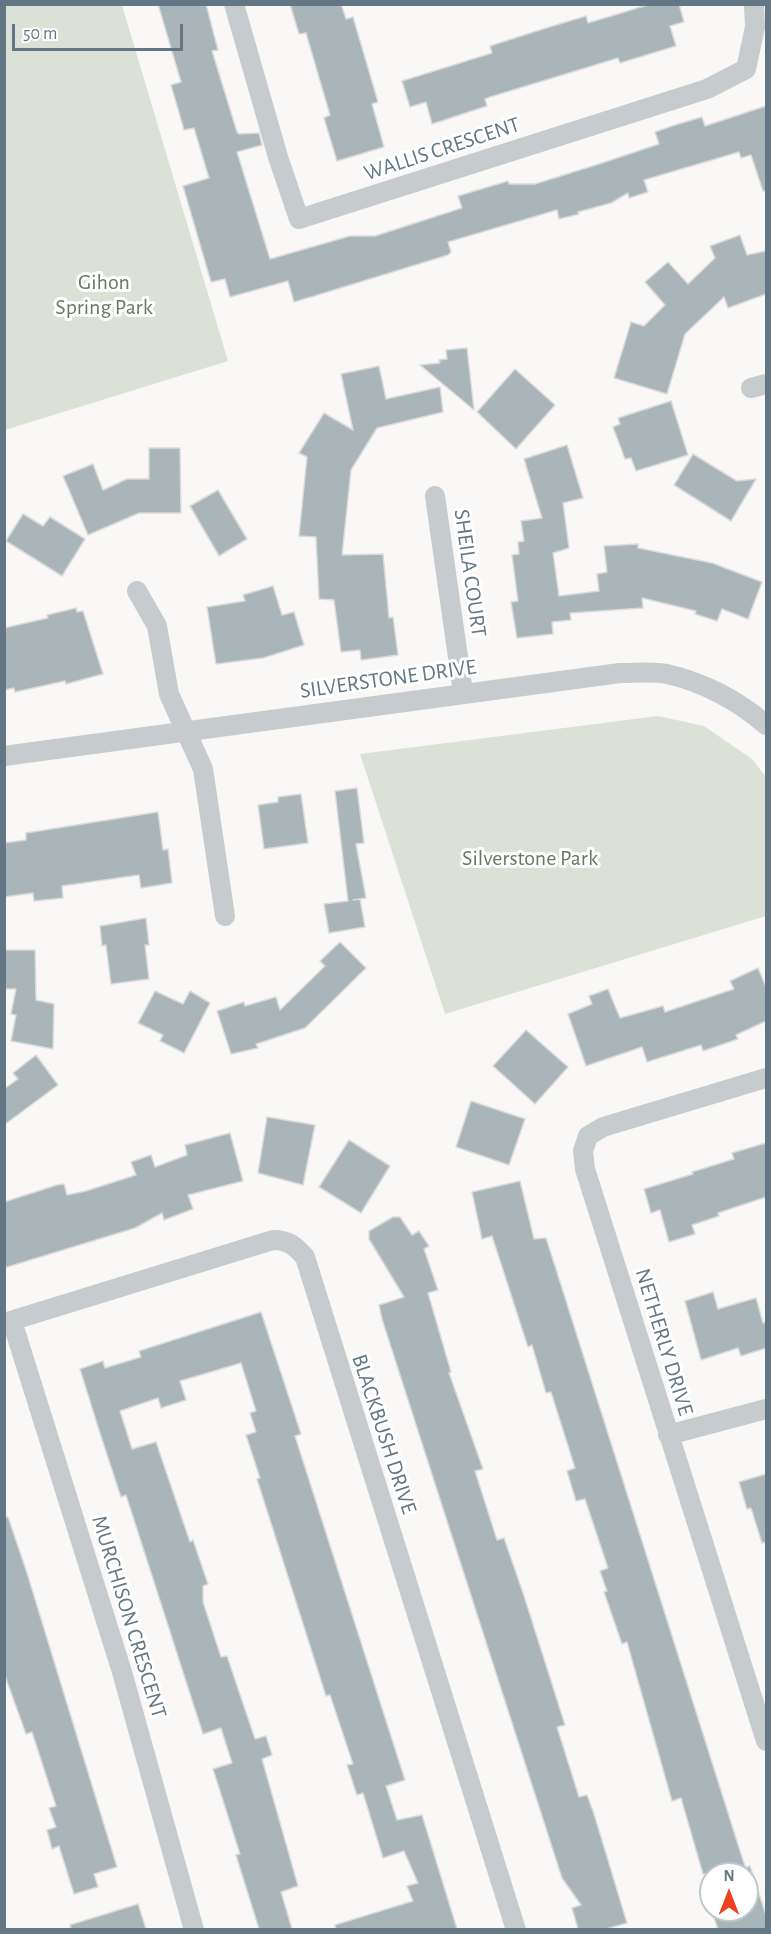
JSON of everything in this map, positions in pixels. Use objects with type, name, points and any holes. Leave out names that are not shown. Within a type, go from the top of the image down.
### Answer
[{"type":"street","name":"WALLIS CRESCENT","points":[[234,4],[278,157],[299,219],[707,89],[746,69],[755,27],[754,4]]},
{"type":"street","name":"SHEILA COURT","points":[[435,496],[463,692]]},
{"type":"street","points":[[137,591],[157,626],[169,694],[206,778],[225,916]]},
{"type":"street","name":"SILVERSTONE DRIVE","points":[[4,756],[463,692],[620,673],[666,674],[699,684],[734,700],[766,725]]},
{"type":"street","name":"NETHERLY DRIVE","points":[[766,1078],[603,1127],[588,1136],[583,1151],[585,1169],[766,1742]]},
{"type":"street","name":"BLACKBUSH DRIVE","points":[[8,1322],[273,1240],[285,1240],[305,1257],[516,1929]]},
{"type":"street","name":"MURCHISON CRESCENT","points":[[8,1322],[122,1672],[194,1929]]},
{"type":"street","points":[[668,1435],[766,1409]]},
{"type":"green space","name":"Gihon Spring Park","points":[[5,4],[122,5],[228,361],[5,430]]},
{"type":"green space","name":"Silverstone Park","points":[[658,716],[704,726],[752,759],[766,777],[766,916],[445,1014],[360,754]]},
{"type":"building","points":[[158,4],[206,4],[218,50],[212,51],[237,132],[239,134],[259,133],[262,145],[237,152],[270,259],[350,236],[375,236],[462,208],[458,196],[508,181],[509,184],[535,184],[659,144],[655,132],[675,125],[702,117],[705,126],[766,106],[766,191],[763,191],[751,155],[741,158],[739,152],[644,180],[648,192],[629,198],[628,193],[611,203],[559,219],[557,210],[448,242],[451,252],[448,255],[294,302],[288,281],[230,297],[225,279],[211,282],[183,186],[209,178],[194,128],[184,130],[171,85],[181,82]]},
{"type":"building","points":[[290,4],[341,4],[346,19],[353,17],[378,102],[372,104],[384,147],[337,161],[324,118],[330,115],[306,33],[299,34]]},
{"type":"building","points":[[651,4],[679,4],[684,22],[670,26],[676,46],[620,63],[618,58],[490,97],[485,99],[487,106],[432,124],[426,102],[410,107],[402,81],[492,53],[490,46],[543,29],[586,16],[588,23]]},
{"type":"building","points":[[740,235],[747,255],[766,251],[766,294],[728,308],[724,297],[685,334],[667,394],[614,378],[631,322],[644,326],[665,305],[645,282],[668,262],[688,284],[715,258],[710,246]]},
{"type":"building","points":[[467,348],[474,410],[420,365],[440,363],[439,360],[447,359],[446,350]]},
{"type":"building","points":[[379,366],[386,399],[440,387],[443,412],[377,428],[351,470],[342,555],[383,554],[389,618],[393,617],[398,655],[361,660],[360,650],[341,652],[334,600],[319,599],[316,537],[299,536],[307,457],[299,453],[324,413],[353,430],[341,374]]},
{"type":"building","points":[[515,369],[555,405],[516,449],[477,412]]},
{"type":"building","points":[[671,401],[688,455],[636,471],[631,458],[625,459],[613,427],[620,424],[618,418]]},
{"type":"building","points":[[567,445],[583,498],[563,503],[569,548],[553,553],[559,596],[599,591],[597,574],[607,572],[604,546],[638,544],[638,548],[712,563],[762,582],[748,619],[722,609],[717,621],[695,614],[696,611],[642,598],[643,608],[570,613],[571,620],[552,622],[553,634],[517,638],[511,602],[518,601],[512,555],[519,554],[518,542],[524,541],[521,521],[542,518],[524,459]]},
{"type":"building","points":[[149,448],[180,448],[181,513],[139,513],[88,535],[63,476],[93,464],[103,490],[127,479],[149,479]]},
{"type":"building","points":[[693,454],[737,481],[756,479],[731,521],[674,485]]},
{"type":"building","points":[[218,490],[247,539],[219,556],[190,506]]},
{"type":"building","points":[[23,514],[43,526],[50,517],[85,539],[62,576],[6,541]]},
{"type":"building","points":[[273,586],[282,615],[294,612],[304,645],[263,658],[216,664],[207,607],[245,601],[243,595]]},
{"type":"building","points":[[76,608],[77,612],[83,611],[103,674],[66,684],[65,681],[15,692],[14,688],[4,690],[4,628],[48,618],[47,615]]},
{"type":"building","points":[[357,788],[364,843],[356,844],[366,898],[353,900],[360,899],[365,927],[329,933],[324,904],[348,901],[335,791]]},
{"type":"building","points":[[301,794],[308,843],[264,849],[258,805],[278,802],[278,797]]},
{"type":"building","points":[[158,812],[163,850],[168,849],[172,883],[141,888],[139,875],[62,886],[63,898],[34,901],[33,893],[4,897],[4,843],[26,840],[26,833]]},
{"type":"building","points":[[146,918],[149,945],[145,945],[149,979],[111,984],[106,945],[102,946],[100,926]]},
{"type":"building","points":[[340,942],[366,968],[305,1028],[256,1044],[258,1048],[231,1054],[217,1011],[244,1002],[245,1006],[276,997],[280,1010],[325,966],[320,961]]},
{"type":"building","points":[[4,950],[35,950],[36,1000],[54,1004],[53,1049],[11,1041],[16,1015],[11,1014],[16,989],[4,989]]},
{"type":"building","points":[[758,968],[766,987],[766,1021],[736,1035],[738,1039],[703,1051],[701,1045],[647,1062],[642,1047],[586,1066],[568,1014],[592,1004],[589,996],[608,989],[620,1018],[663,1006],[665,1012],[734,989],[730,981]]},
{"type":"building","points":[[155,991],[183,1004],[190,991],[210,1003],[184,1053],[160,1041],[163,1035],[138,1023]]},
{"type":"building","points":[[526,1030],[568,1067],[535,1104],[493,1066]]},
{"type":"building","points":[[36,1055],[58,1085],[4,1125],[4,1089],[18,1079],[13,1073]]},
{"type":"building","points":[[471,1101],[525,1119],[509,1165],[456,1147]]},
{"type":"building","points":[[267,1117],[315,1125],[303,1185],[258,1173]]},
{"type":"building","points":[[230,1133],[243,1181],[188,1195],[193,1209],[164,1220],[162,1213],[135,1228],[4,1268],[4,1202],[64,1184],[67,1195],[86,1191],[136,1175],[131,1162],[151,1155],[155,1167],[187,1155],[185,1145]]},
{"type":"building","points":[[349,1140],[390,1166],[361,1213],[319,1187]]},
{"type":"building","points":[[766,1143],[766,1197],[718,1213],[719,1216],[692,1225],[695,1234],[669,1242],[660,1210],[651,1213],[644,1189],[734,1159],[732,1153]]},
{"type":"building","points":[[520,1181],[534,1239],[546,1238],[744,1862],[700,1862],[681,1798],[672,1801],[627,1642],[622,1644],[604,1592],[607,1591],[600,1571],[608,1568],[585,1499],[576,1501],[567,1471],[575,1468],[551,1392],[546,1393],[532,1345],[528,1347],[492,1236],[482,1239],[472,1192]]},
{"type":"building","points":[[393,1217],[400,1217],[412,1235],[419,1231],[429,1246],[424,1249],[438,1290],[428,1293],[451,1372],[449,1373],[483,1469],[475,1471],[497,1540],[504,1538],[524,1596],[565,1725],[557,1727],[579,1797],[587,1795],[627,1923],[606,1929],[578,1929],[572,1908],[581,1905],[562,1878],[382,1319],[379,1305],[404,1297],[369,1239],[369,1231]]},
{"type":"building","points":[[713,1292],[718,1309],[756,1298],[763,1323],[766,1322],[766,1348],[741,1356],[738,1348],[701,1360],[685,1301]]},
{"type":"building","points":[[261,1312],[301,1434],[295,1436],[405,1780],[386,1786],[397,1820],[422,1815],[457,1929],[336,1929],[335,1925],[413,1901],[407,1886],[418,1883],[404,1851],[383,1858],[363,1793],[357,1795],[347,1765],[353,1764],[330,1695],[326,1696],[257,1479],[260,1478],[246,1435],[256,1432],[250,1413],[256,1411],[241,1363],[180,1381],[186,1400],[161,1408],[158,1398],[120,1411],[132,1449],[156,1442],[190,1542],[193,1540],[208,1584],[203,1586],[203,1602],[221,1657],[227,1656],[255,1739],[266,1736],[272,1755],[262,1759],[298,1886],[281,1892],[292,1929],[259,1929],[236,1855],[240,1854],[213,1769],[232,1763],[221,1728],[203,1734],[126,1495],[121,1497],[99,1430],[80,1369],[103,1361],[105,1368],[141,1357],[139,1351]]},
{"type":"building","points":[[766,1474],[766,1542],[762,1543],[751,1508],[747,1509],[739,1482]]},
{"type":"building","points":[[4,1517],[8,1517],[27,1573],[117,1867],[94,1874],[98,1887],[74,1894],[59,1846],[52,1849],[47,1830],[56,1827],[49,1808],[56,1806],[32,1732],[26,1734],[4,1673]]},
{"type":"building","points":[[759,1894],[766,1915],[766,1929],[718,1929],[715,1922],[759,1922]]},
{"type":"building","points":[[138,1904],[146,1929],[71,1929],[70,1925]]}]
